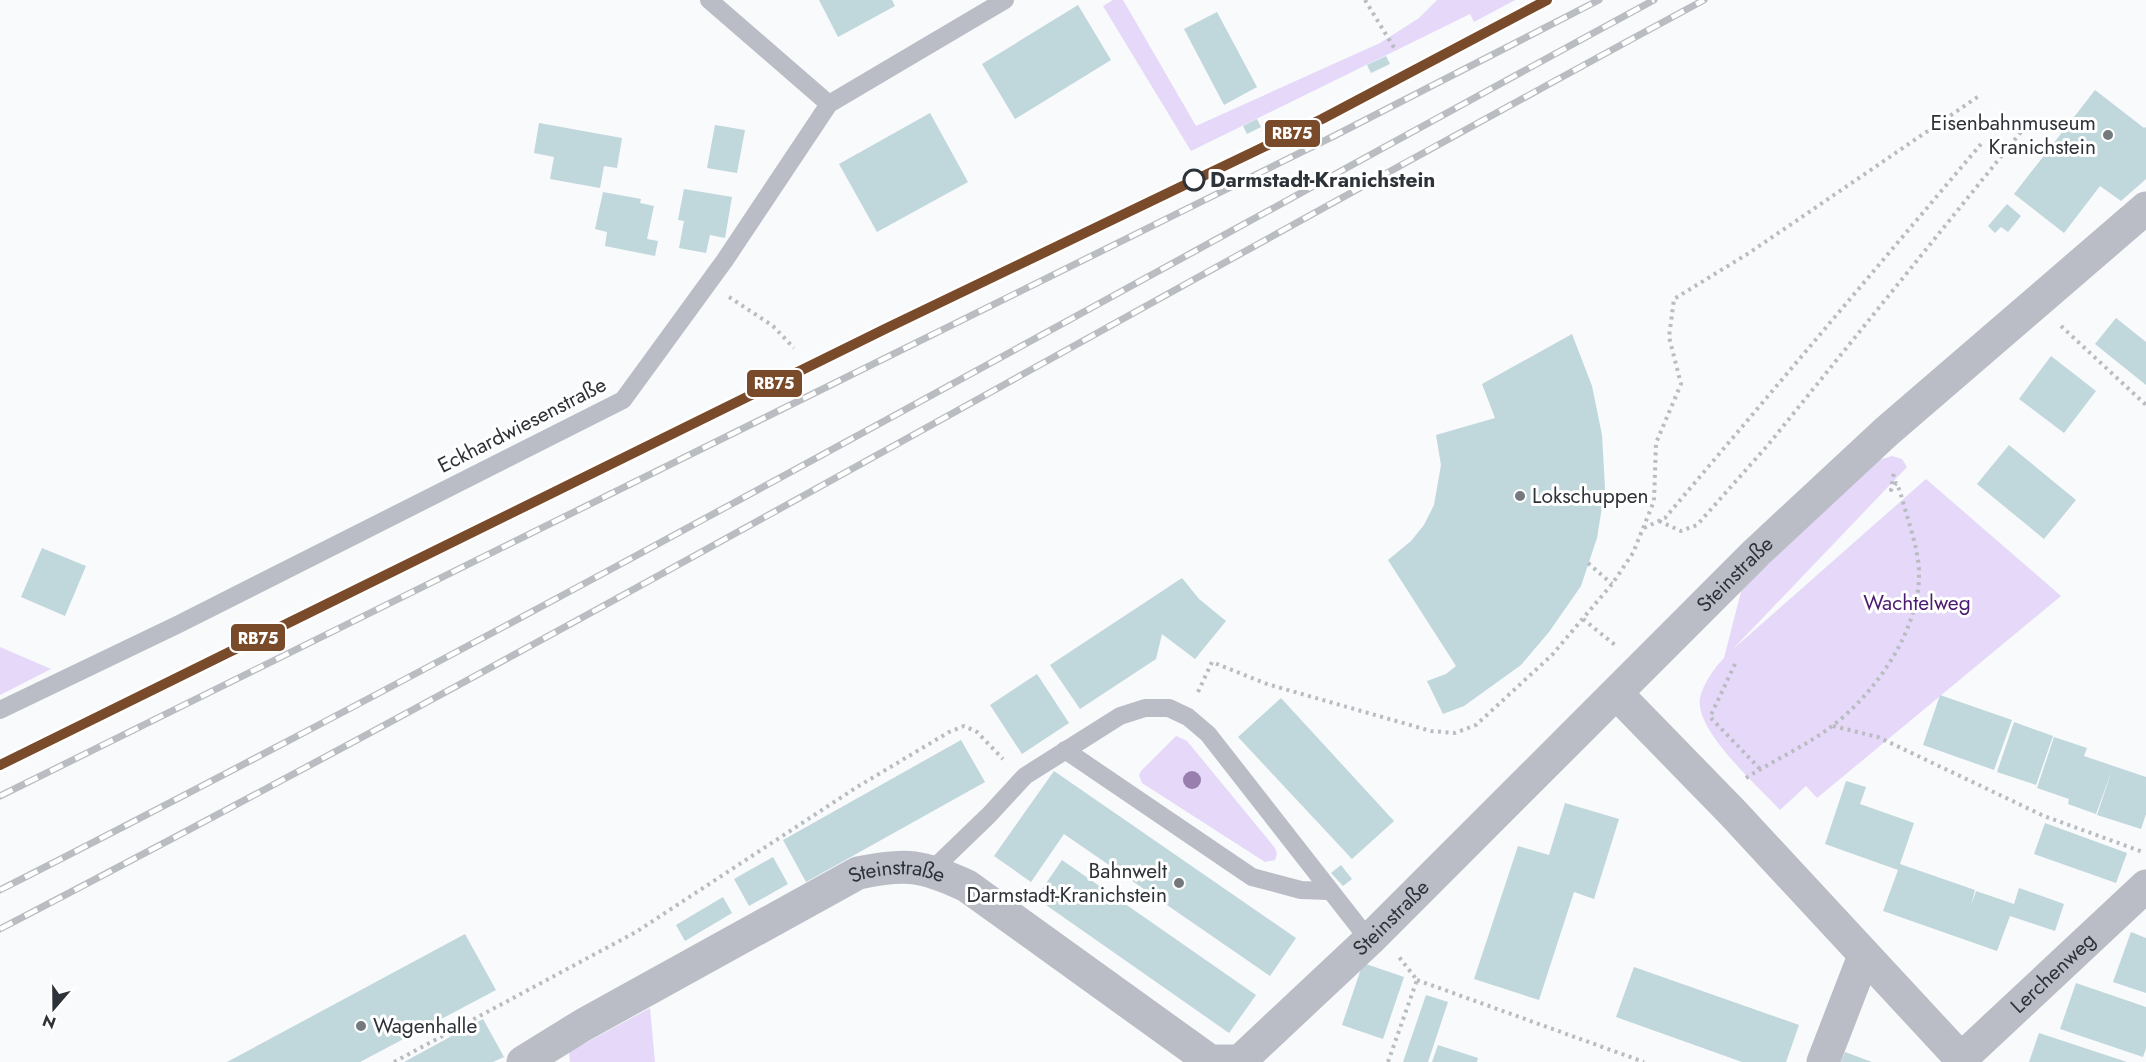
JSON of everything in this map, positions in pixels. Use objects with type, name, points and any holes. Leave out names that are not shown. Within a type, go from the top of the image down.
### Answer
[{"type":"street","name":"Steinstraße","points":[[523,1062],[583,1025],[858,873],[893,866],[932,870],[967,886],[1210,1061],[1240,1062],[1373,936],[1757,552],[1886,432],[2146,208]]},
{"type":"street","points":[[1617,694],[1719,798],[1962,1060]]},
{"type":"street","name":"Lerchenweg","points":[[1962,1060],[2146,886]]},
{"type":"street","points":[[1823,1062],[1864,956]]},
{"type":"lane","points":[[709,0],[829,104]]},
{"type":"lane","name":"Eckhardwiesenstraße","points":[[0,710],[189,618],[623,400],[710,281],[829,104],[1005,0]]},
{"type":"lane","points":[[932,870],[989,815],[1025,776],[1120,716],[1144,708],[1169,708],[1188,717],[1208,734],[1329,891],[1373,936]]},
{"type":"lane","points":[[1065,750],[1252,877],[1290,888],[1329,891]]},
{"type":"path","points":[[1365,0],[1396,51]]},
{"type":"path","points":[[1188,717],[1212,662],[1267,684],[1431,731],[1455,733],[1476,724],[1552,655],[1612,584],[1633,553],[1654,501],[1656,442],[1681,384],[1669,337],[1674,299],[1749,253],[1979,96]]},
{"type":"path","points":[[1659,521],[1681,531],[1696,525],[1768,445],[2029,122]]},
{"type":"path","points":[[1643,528],[1665,518],[1981,144]]},
{"type":"path","points":[[710,281],[772,326],[794,348]]},
{"type":"path","points":[[2037,302],[2146,405]]},
{"type":"path","points":[[1719,798],[1833,726],[1880,676],[1903,637],[1914,610],[1919,571],[1900,491]]},
{"type":"path","points":[[1588,563],[1612,584]]},
{"type":"path","points":[[1583,619],[1617,647]]},
{"type":"path","points":[[1736,664],[1710,717],[1761,770]]},
{"type":"path","points":[[394,1062],[636,932],[857,787],[949,732],[963,726],[977,732],[1003,759],[1025,776]]},
{"type":"path","points":[[1833,726],[1878,736],[2044,816],[2146,853]]},
{"type":"path","points":[[1373,936],[1417,980],[1644,1062]]},
{"type":"path","points":[[1388,1062],[1417,980]]},
{"type":"green space","points":[[1113,0],[1123,0],[1196,126],[1380,43],[1419,18],[1437,0],[1515,0],[1474,22],[1470,14],[1191,151],[1103,6]]},
{"type":"green space","name":"Wachtelweg","points":[[1892,456],[1902,459],[1907,467],[1732,650],[1926,479],[2061,596],[1817,798],[1806,786],[1780,810],[1717,741],[1701,711],[1700,698],[1710,676],[1724,658],[1743,584],[1879,460]]},
{"type":"green space","points":[[0,647],[51,669],[0,695]]},
{"type":"green space","points":[[1176,736],[1187,741],[1275,848],[1277,854],[1275,860],[1265,862],[1142,783],[1139,775],[1141,771]]},
{"type":"green space","points":[[650,1008],[655,1062],[570,1062],[569,1052]]},
{"type":"building","points":[[819,0],[892,0],[895,6],[838,37]]},
{"type":"building","points":[[1078,5],[1111,60],[1015,119],[982,64]]},
{"type":"building","points":[[1217,12],[1257,87],[1224,105],[1184,29]]},
{"type":"building","points":[[1386,56],[1390,64],[1371,73],[1367,65]]},
{"type":"building","points":[[2095,90],[2144,128],[2146,127],[2146,179],[2121,201],[2100,186],[2064,233],[2014,194]]},
{"type":"building","points":[[930,113],[968,182],[877,232],[839,164]]},
{"type":"building","points":[[1257,119],[1261,127],[1247,134],[1243,126]]},
{"type":"building","points":[[539,123],[622,138],[617,168],[604,166],[600,188],[550,179],[554,157],[534,153]]},
{"type":"building","points":[[715,125],[745,130],[737,173],[707,168]]},
{"type":"building","points":[[684,189],[732,197],[725,238],[710,235],[706,253],[679,248],[684,221],[678,220]]},
{"type":"building","points":[[603,192],[641,199],[640,203],[654,206],[647,239],[658,241],[655,256],[605,246],[607,232],[595,229]]},
{"type":"building","points":[[2007,204],[2021,216],[2008,232],[2001,227],[1995,233],[1988,226]]},
{"type":"building","points":[[2116,318],[2146,342],[2146,385],[2095,344]]},
{"type":"building","name":"Lokschuppen","points":[[1572,334],[1592,386],[1602,435],[1605,488],[1597,538],[1581,586],[1549,632],[1521,665],[1464,706],[1443,714],[1427,681],[1446,674],[1456,666],[1388,560],[1411,541],[1424,525],[1434,505],[1441,465],[1436,435],[1495,418],[1482,384]]},
{"type":"building","points":[[2051,356],[2096,391],[2064,433],[2019,399]]},
{"type":"building","points":[[2009,445],[2076,500],[2044,539],[1977,484]]},
{"type":"building","points":[[42,548],[86,566],[65,616],[21,597]]},
{"type":"building","points":[[1182,578],[1199,599],[1226,621],[1195,659],[1162,634],[1156,659],[1080,709],[1050,665]]},
{"type":"building","points":[[1037,674],[1069,723],[1022,754],[990,705]]},
{"type":"building","points":[[1940,695],[2012,720],[1994,770],[1923,745]]},
{"type":"building","points":[[1281,698],[1394,821],[1352,859],[1238,737]]},
{"type":"building","points":[[2014,722],[2053,736],[2036,785],[1997,772]]},
{"type":"building","points":[[2054,737],[2087,748],[2084,756],[2146,777],[2146,814],[2141,829],[2097,815],[2112,770],[2096,814],[2068,804],[2069,799],[2037,788]]},
{"type":"building","points":[[961,740],[985,782],[806,882],[783,840]]},
{"type":"building","points":[[1054,771],[1296,938],[1270,976],[1064,834],[1031,882],[994,856]]},
{"type":"building","points":[[1846,781],[1866,787],[1860,804],[1914,823],[1900,864],[1975,890],[1971,906],[1976,891],[2014,904],[2019,888],[2064,904],[2055,931],[2010,916],[1997,951],[1883,911],[1898,870],[1825,844]]},
{"type":"building","points":[[1565,803],[1619,819],[1594,899],[1574,892],[1539,1000],[1474,979],[1518,846],[1549,855]]},
{"type":"building","points":[[2045,823],[2127,853],[2116,883],[2034,854]]},
{"type":"building","points":[[773,857],[788,884],[749,906],[734,879]]},
{"type":"building","points":[[1062,860],[1256,995],[1229,1033],[1036,898]]},
{"type":"building","points":[[1341,865],[1352,879],[1343,886],[1331,873]]},
{"type":"building","points":[[723,897],[732,913],[685,941],[676,925]]},
{"type":"building","points":[[2131,932],[2146,938],[2146,993],[2113,982]]},
{"type":"building","name":"Wagenhalle","points":[[465,934],[496,990],[360,1062],[227,1062]]},
{"type":"building","points":[[1363,963],[1404,977],[1383,1039],[1342,1025]]},
{"type":"building","points":[[1634,967],[1799,1025],[1786,1062],[1742,1062],[1616,1017]]},
{"type":"building","points":[[2076,983],[2146,1007],[2146,1048],[2143,1057],[2060,1029]]},
{"type":"building","points":[[1426,995],[1448,1002],[1428,1062],[1403,1062]]},
{"type":"building","points":[[483,1019],[504,1057],[493,1062],[404,1062]]},
{"type":"building","points":[[2039,1033],[2127,1062],[2029,1062]]},
{"type":"building","points":[[1438,1045],[1478,1058],[1477,1062],[1432,1062]]},
{"type":"building","points":[[1845,1052],[1872,1062],[1841,1062]]},
{"type":"railway","points":[[0,796],[1334,136],[1599,0]]},
{"type":"railway","points":[[0,890],[624,562],[1654,0]]},
{"type":"railway","points":[[0,929],[215,816],[641,585],[1704,0]]},
{"type":"transit line","name":"RB75","points":[[0,765],[887,328],[1322,119],[1547,0]]},
{"type":"place","name":"Eisenbahnmuseum Kranichstein","points":[[2108,135]]},
{"type":"place","name":"Darmstadt-Kranichstein","points":[[1194,180]]},
{"type":"place","name":"Lokschuppen","points":[[1520,496]]},
{"type":"place","name":"Bahnwelt Darmstadt-Kranichstein","points":[[1179,883]]},
{"type":"place","name":"Wagenhalle","points":[[361,1026]]}]
